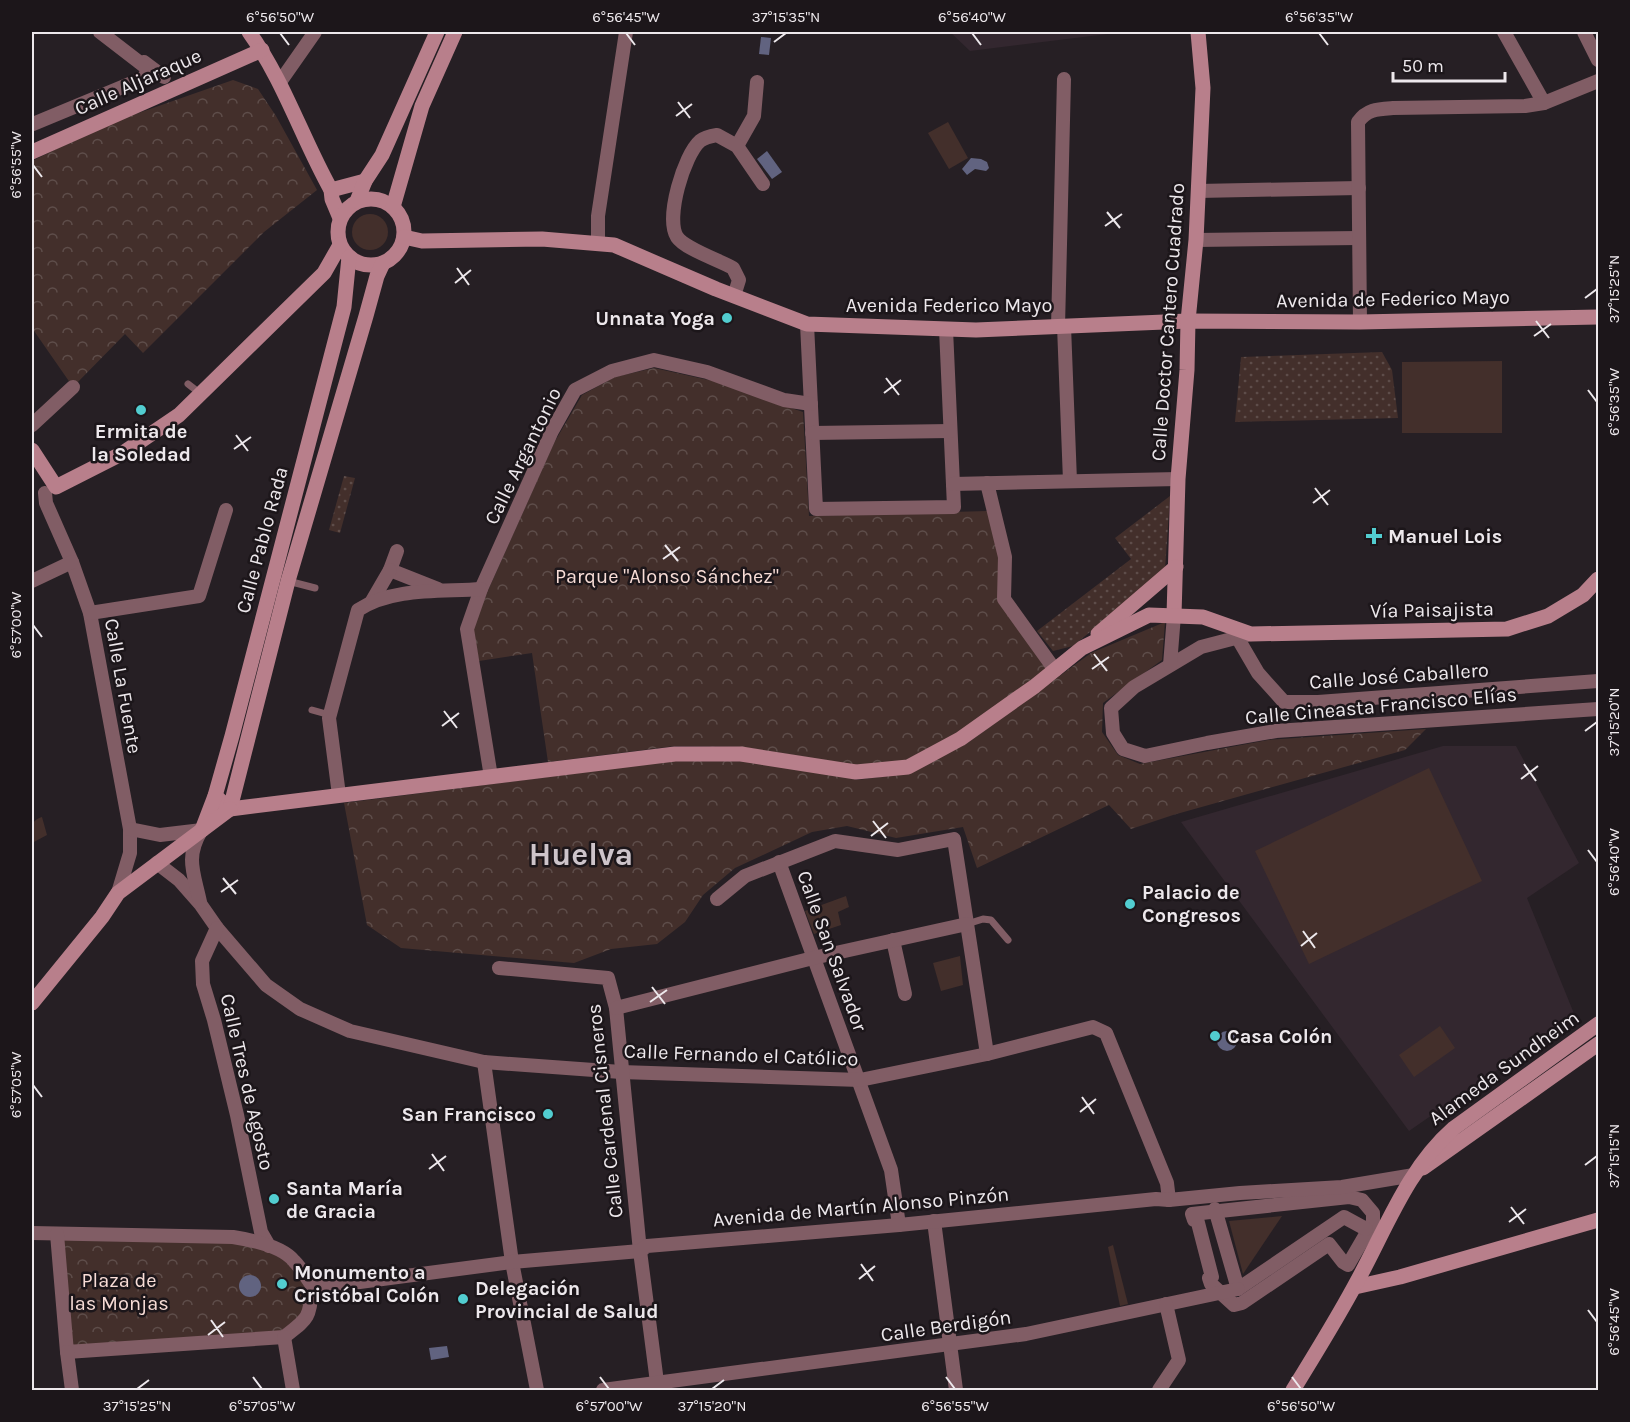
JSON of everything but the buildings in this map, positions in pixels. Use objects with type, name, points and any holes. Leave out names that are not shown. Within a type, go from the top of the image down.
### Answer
[{"type":"street","points":[[102,32],[164,77]]},
{"type":"street","points":[[32,123],[144,78],[148,69],[102,32]]},
{"type":"street","points":[[249,32],[280,82],[331,190],[332,199],[340,218]]},
{"type":"street","points":[[280,82],[315,32]]},
{"type":"street","points":[[357,201],[364,181],[382,155],[437,32]]},
{"type":"street","points":[[393,207],[422,106],[455,32]]},
{"type":"street","points":[[598,243],[598,216],[626,32]]},
{"type":"street","name":"Calle Doctor Cantero Cuadrado","points":[[1174,615],[1178,479],[1187,370],[1188,321],[1196,240],[1203,88],[1198,32]]},
{"type":"street","points":[[1504,32],[1544,103]]},
{"type":"street","points":[[1584,32],[1599,60]]},
{"type":"street","name":"Calle Aljaraque","points":[[32,152],[262,50]]},
{"type":"street","points":[[1064,79],[1061,327],[1070,481]]},
{"type":"street","points":[[1360,322],[1358,122],[1364,114],[1373,110],[1525,106],[1544,103],[1599,81]]},
{"type":"street","points":[[737,146],[754,116],[757,82]]},
{"type":"street","points":[[734,296],[739,280],[733,268],[686,246],[676,236],[673,224],[674,205],[681,177],[699,142],[706,137],[717,135],[737,146],[763,184]]},
{"type":"street","points":[[331,190],[364,181]]},
{"type":"street","points":[[1198,191],[1359,188]]},
{"type":"street","points":[[376,198],[393,207],[400,215],[404,226],[404,237],[397,253],[383,263],[365,265],[349,258],[340,245],[338,227],[340,218],[350,205],[357,201],[376,198]]},
{"type":"street","name":"Avenida Federico Mayo","points":[[404,237],[422,241],[542,239],[614,244],[716,289],[807,324],[976,330],[1188,321]]},
{"type":"street","points":[[1196,240],[1359,238]]},
{"type":"street","points":[[32,500],[133,448],[179,415],[324,273],[340,245]]},
{"type":"street","name":"Calle Pablo Rada","points":[[230,809],[344,307],[349,258]]},
{"type":"street","name":"Calle Pablo Rada","points":[[202,830],[215,796],[281,579],[363,327],[376,276],[383,263]]},
{"type":"street","name":"Avenida de Federico Mayo","points":[[1188,321],[1360,322],[1599,317]]},
{"type":"street","points":[[807,324],[816,509],[954,507],[946,329]]},
{"type":"street","name":"Calle Argantonio","points":[[491,777],[467,629],[481,589],[552,431],[575,390],[612,370],[654,360],[706,372],[784,400],[811,404]]},
{"type":"street","points":[[32,425],[73,387]]},
{"type":"street","points":[[812,433],[950,430]]},
{"type":"street","points":[[32,450],[51,490]]},
{"type":"street","points":[[953,483],[1178,479]]},
{"type":"street","points":[[987,483],[1005,557],[1004,599],[1055,670]]},
{"type":"street","name":"Calle La Fuente","points":[[51,490],[46,503],[72,562],[90,613],[130,829],[130,853],[118,893]]},
{"type":"street","points":[[90,613],[199,596],[226,510]]},
{"type":"street","points":[[372,601],[398,551]]},
{"type":"street","points":[[32,581],[72,562]]},
{"type":"street","points":[[32,1003],[102,917],[118,893],[230,809],[675,754],[741,754],[856,772],[908,767],[960,739],[1055,670],[1176,567]]},
{"type":"street","points":[[390,570],[442,591]]},
{"type":"street","name":"Vía Paisajista","points":[[1244,635],[1507,630],[1548,616],[1583,594],[1599,579]]},
{"type":"street","points":[[339,795],[330,715],[358,610],[372,601],[416,593],[481,589]]},
{"type":"street","points":[[1082,648],[1149,615],[1203,617],[1244,635]]},
{"type":"street","points":[[1170,665],[1174,615]]},
{"type":"street","name":"Calle Cineasta Francisco Elías","points":[[1244,635],[1201,646],[1134,687],[1111,708],[1113,733],[1123,749],[1145,756],[1276,731],[1599,709]]},
{"type":"street","name":"Calle José Caballero","points":[[1244,635],[1258,673],[1284,702],[1318,702],[1599,681]]},
{"type":"street","points":[[215,796],[230,809]]},
{"type":"street","points":[[130,829],[167,835],[202,830]]},
{"type":"street","points":[[201,905],[191,860],[193,845],[202,830]]},
{"type":"street","points":[[717,899],[745,876],[835,841],[898,850],[954,839],[987,1054]]},
{"type":"street","name":"Calle San Salvador","points":[[779,862],[891,1170],[900,1225]]},
{"type":"street","name":"Calle Fernando el Católico","points":[[157,863],[179,879],[217,928],[266,984],[300,1010],[350,1030],[484,1062],[621,1072],[860,1080],[987,1054],[1093,1027],[1106,1033],[1167,1183],[1169,1200]]},
{"type":"street","points":[[616,1008],[813,958],[967,924]]},
{"type":"street","name":"Calle Tres de Agosto","points":[[217,928],[202,961],[203,984],[237,1114],[261,1232],[269,1246]]},
{"type":"street","points":[[892,940],[905,994]]},
{"type":"street","name":"Calle Cardenal Cisneros","points":[[500,968],[608,978],[616,1008],[640,1251],[658,1387]]},
{"type":"street","name":"Alameda Sundheim","points":[[1293,1390],[1354,1287],[1414,1175],[1435,1144],[1599,1024]]},
{"type":"street","name":"Alameda Sundheim","points":[[1414,1175],[1599,1044]]},
{"type":"street","points":[[484,1062],[512,1262],[537,1390]]},
{"type":"street","name":"Avenida de Martín Alonso Pinzón","points":[[314,1288],[512,1262],[640,1251],[646,1246],[900,1225],[1156,1199],[1169,1200],[1349,1186],[1414,1175]]},
{"type":"street","points":[[1349,1186],[1371,1201],[1386,1224]]},
{"type":"street","points":[[1348,1197],[1362,1200],[1373,1213],[1373,1222],[1348,1264],[1343,1262],[1329,1244],[1242,1303],[1234,1305],[1211,1284],[1209,1278],[1212,1277],[1197,1219],[1194,1220],[1192,1214],[1216,1210],[1348,1197]]},
{"type":"street","points":[[1216,1210],[1238,1289],[1344,1217],[1366,1229]]},
{"type":"street","points":[[1354,1287],[1394,1279],[1599,1220]]},
{"type":"street","points":[[934,1221],[948,1346],[956,1390]]},
{"type":"street","points":[[32,1233],[233,1237],[269,1246],[293,1259],[314,1288],[312,1289],[310,1312],[303,1322],[284,1337],[67,1352]]},
{"type":"street","points":[[57,1234],[72,1390]]},
{"type":"street","name":"Calle Berdigón","points":[[603,1390],[658,1387],[1026,1334],[1238,1289]]},
{"type":"street","points":[[1160,1390],[1179,1360],[1167,1304]]},
{"type":"street","points":[[284,1337],[293,1390]]},
{"type":"lane","points":[[188,384],[201,394]]},
{"type":"lane","points":[[281,579],[315,588]]},
{"type":"lane","points":[[312,710],[330,715]]},
{"type":"lane","points":[[967,924],[983,919],[991,920],[1008,940]]},
{"type":"shaded area","points":[[950,32],[1124,32],[970,51]]},
{"type":"shaded area","points":[[1443,746],[1516,746],[1579,863],[1527,898],[1575,1016],[1409,1131],[1181,822]]},
{"type":"green space","points":[[233,80],[258,89],[276,116],[317,190],[264,232],[143,353],[125,334],[73,387],[32,328],[32,161],[107,124]]},
{"type":"green space","points":[[948,122],[968,158],[949,169],[928,133]]},
{"type":"green space","points":[[370,214],[383,219],[388,232],[383,245],[370,250],[357,245],[352,232],[357,219]]},
{"type":"green space","points":[[1382,352],[1392,370],[1398,418],[1235,422],[1241,357]]},
{"type":"green space","points":[[1502,361],[1502,433],[1402,433],[1402,362]]},
{"type":"green space","name":"Parque \"Alonso Sánchez\"","points":[[654,368],[713,381],[803,412],[809,516],[988,511],[998,555],[999,603],[1048,669],[958,733],[904,761],[855,765],[743,747],[675,746],[548,762],[532,653],[479,661],[473,630],[486,595],[554,443],[582,395],[615,377]]},
{"type":"green space","points":[[344,476],[355,478],[340,533],[329,530]]},
{"type":"green space","points":[[1170,496],[1165,570],[1073,646],[1053,651],[1037,631],[1131,559],[1115,538]]},
{"type":"green space","points":[[1165,622],[1162,660],[1103,703],[1102,732],[1118,755],[1140,764],[1268,740],[1426,729],[1405,750],[1173,815],[1131,829],[1109,805],[977,868],[963,827],[896,838],[847,826],[812,832],[735,868],[703,895],[685,922],[657,944],[611,949],[574,963],[401,948],[367,925],[344,803],[673,761],[741,761],[823,772],[857,780],[911,773],[969,742],[1091,653]]},
{"type":"green space","points":[[1429,768],[1482,881],[1309,964],[1255,851]]},
{"type":"green space","points":[[42,817],[47,835],[32,843],[33,824]]},
{"type":"green space","points":[[846,896],[849,907],[838,912],[841,925],[814,934],[805,911]]},
{"type":"green space","points":[[960,956],[963,985],[941,991],[933,963]]},
{"type":"green space","points":[[1440,1026],[1455,1048],[1414,1077],[1399,1055]]},
{"type":"green space","points":[[1282,1216],[1243,1274],[1229,1221]]},
{"type":"green space","name":"Plaza de las Monjas","points":[[57,1234],[233,1237],[269,1246],[314,1288],[310,1312],[284,1337],[67,1352]]},
{"type":"green space","points":[[1113,1245],[1128,1304],[1120,1306],[1108,1247]]},
{"type":"water","points":[[761,37],[771,38],[769,55],[759,54]]},
{"type":"water","points":[[767,151],[782,172],[772,179],[757,159]]},
{"type":"water","points":[[971,158],[987,162],[989,168],[986,171],[975,169],[967,175],[962,169]]},
{"type":"water","points":[[1223,1031],[1231,1031],[1237,1037],[1237,1045],[1231,1051],[1223,1051],[1217,1045],[1217,1037]]},
{"type":"water","points":[[250,1275],[258,1278],[261,1286],[258,1294],[250,1297],[242,1294],[239,1286],[242,1278]]},
{"type":"water","points":[[447,1346],[449,1357],[431,1360],[429,1348]]},
{"type":"place","name":"Unnata Yoga","points":[[727,318]]},
{"type":"place","name":"Ermita de la Soledad","points":[[141,410]]},
{"type":"place","name":"Manuel Lois","points":[[1374,536]]},
{"type":"place","name":"Palacio de Congresos","points":[[1130,904]]},
{"type":"place","name":"Casa Colón","points":[[1215,1036]]},
{"type":"place","name":"San Francisco","points":[[548,1114]]},
{"type":"place","name":"Santa María de Gracia","points":[[274,1199]]},
{"type":"place","name":"Monumento a Cristóbal Colón","points":[[282,1284]]},
{"type":"place","name":"Delegación Provincial de Salud","points":[[463,1299]]},
{"type":"district","name":"Huelva","points":[[581,854]]}]
